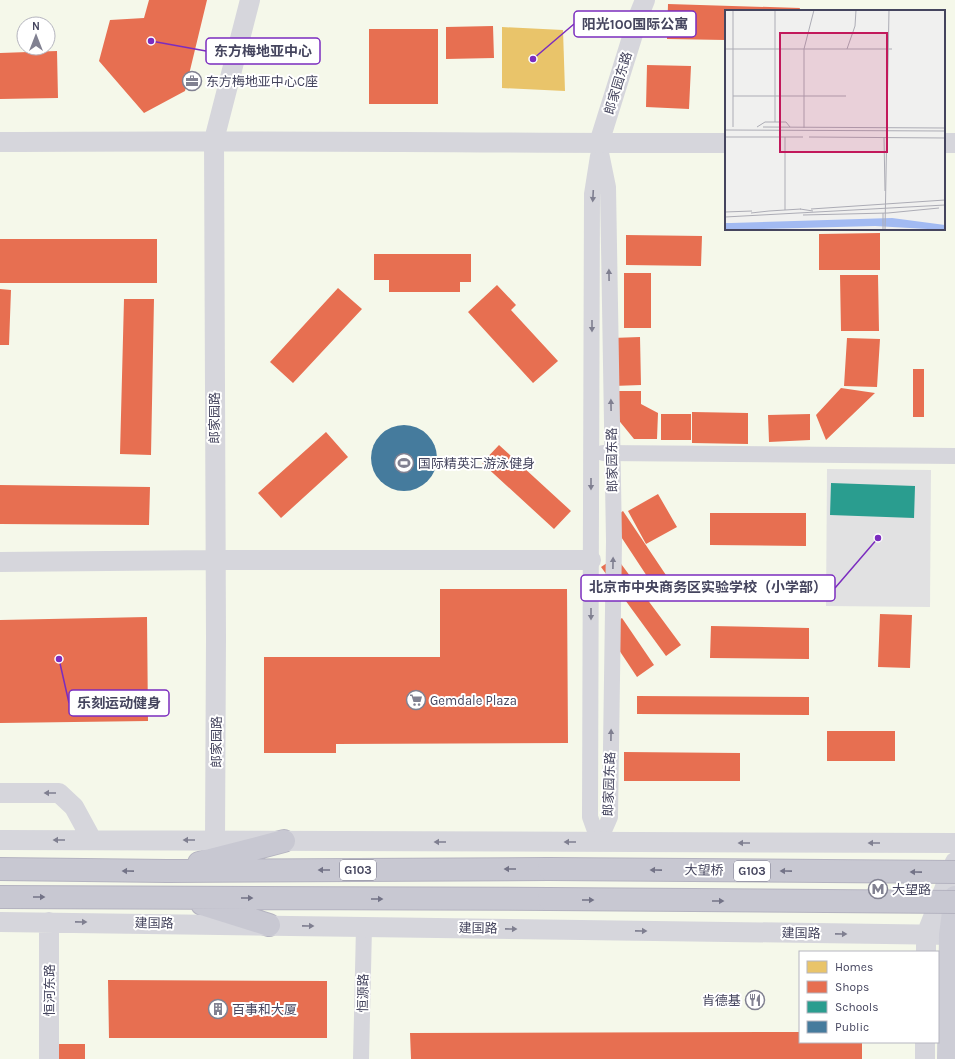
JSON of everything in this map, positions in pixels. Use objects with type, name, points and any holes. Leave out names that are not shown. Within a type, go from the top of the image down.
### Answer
[{"type":"highway","points":[[167,871],[284,841]]},
{"type":"highway","name":"大望桥","points":[[167,871],[549,868],[955,872]]},
{"type":"highway","name":"G103","points":[[0,869],[167,871]]},
{"type":"highway","name":"建国路","points":[[0,897],[955,902]]},
{"type":"highway","points":[[180,898],[269,925]]},
{"type":"main road","points":[[948,1059],[952,935],[955,897]]},
{"type":"street","name":"郎家园路","points":[[216,840],[214,140],[250,0]]},
{"type":"street","name":"郎家园东路","points":[[599,842],[590,817],[592,194],[599,143],[645,0]]},
{"type":"street","points":[[0,142],[214,140],[725,143]]},
{"type":"street","name":"郎家园东路","points":[[599,143],[608,187],[614,541],[610,817],[599,842]]},
{"type":"street","points":[[591,452],[955,456]]},
{"type":"street","points":[[0,562],[215,560],[591,560]]},
{"type":"street","points":[[0,793],[59,793],[74,807],[92,840]]},
{"type":"street","points":[[0,840],[955,843]]},
{"type":"street","points":[[926,944],[955,862]]},
{"type":"street","name":"建国路","points":[[0,922],[364,927],[926,944],[952,935]]},
{"type":"street","name":"恒河东路","points":[[49,1059],[50,922]]},
{"type":"street","name":"恒源路","points":[[361,1059],[364,927]]},
{"type":"street","points":[[924,1059],[925,1043]]},
{"type":"shaded area","points":[[0,0],[955,0],[955,1059],[0,1059]]},
{"type":"shaded area","points":[[827,469],[931,470],[930,607],[826,606]]},
{"type":"building: Homes","points":[[502,27],[563,30],[565,91],[502,88]]},
{"type":"building: Shops","points":[[149,0],[207,0],[185,91],[144,113],[99,61],[110,20],[144,18]]},
{"type":"building: Shops","points":[[668,4],[800,8],[799,10],[725,10],[725,40],[667,39]]},
{"type":"building: Shops","points":[[493,26],[494,58],[446,59],[446,27]]},
{"type":"building: Shops","points":[[369,29],[438,29],[438,104],[369,104]]},
{"type":"building: Shops","points":[[56,51],[58,98],[0,99],[0,53],[16,52],[16,56],[56,56]]},
{"type":"building: Shops","points":[[647,65],[691,66],[689,109],[646,107]]},
{"type":"building: Shops","points":[[880,233],[880,270],[819,270],[819,234]]},
{"type":"building: Shops","points":[[626,235],[702,236],[701,266],[626,265]]},
{"type":"building: Shops","points":[[0,239],[157,239],[157,283],[0,283]]},
{"type":"building: Shops","points":[[374,254],[471,254],[471,282],[460,282],[460,292],[389,292],[389,280],[374,280]]},
{"type":"building: Shops","points":[[624,273],[651,273],[651,328],[624,328]]},
{"type":"building: Shops","points":[[840,275],[878,275],[879,331],[841,331]]},
{"type":"building: Shops","points":[[497,285],[516,305],[511,310],[558,361],[533,383],[468,312]]},
{"type":"building: Shops","points":[[338,288],[362,309],[293,383],[270,362]]},
{"type":"building: Shops","points":[[0,289],[11,290],[9,345],[0,345]]},
{"type":"building: Shops","points":[[124,299],[154,299],[151,455],[120,454]]},
{"type":"building: Shops","points":[[640,337],[641,385],[613,386],[612,338]]},
{"type":"building: Shops","points":[[847,338],[880,339],[877,387],[844,386]]},
{"type":"building: Shops","points":[[913,369],[924,369],[924,417],[913,417]]},
{"type":"building: Shops","points":[[841,388],[875,393],[826,440],[816,415]]},
{"type":"building: Shops","points":[[613,391],[641,391],[641,404],[658,413],[657,439],[634,439],[612,412]]},
{"type":"building: Shops","points":[[692,412],[748,413],[748,444],[692,443]]},
{"type":"building: Shops","points":[[661,414],[691,414],[691,440],[661,440]]},
{"type":"building: Shops","points":[[810,414],[810,440],[769,442],[768,415]]},
{"type":"building: Shops","points":[[326,432],[348,457],[281,518],[258,493]]},
{"type":"building: Shops","points":[[499,445],[571,511],[554,529],[482,463]]},
{"type":"building: Shops","points":[[0,485],[150,487],[149,525],[0,524]]},
{"type":"building: Shops","points":[[658,494],[677,527],[646,544],[628,511]]},
{"type":"building: Shops","points":[[623,511],[676,590],[662,599],[610,520]]},
{"type":"building: Shops","points":[[710,513],[806,513],[806,546],[710,545]]},
{"type":"building: Shops","points":[[616,557],[681,645],[666,656],[601,567]]},
{"type":"building: Shops","name":"Gemdale Plaza","points":[[440,589],[567,589],[568,743],[336,744],[336,753],[264,753],[264,657],[440,657]]},
{"type":"building: Shops","points":[[880,614],[912,615],[910,668],[878,667]]},
{"type":"building: Shops","points":[[147,617],[148,721],[0,723],[0,620]]},
{"type":"building: Shops","points":[[622,618],[654,665],[637,677],[605,629]]},
{"type":"building: Shops","points":[[711,626],[809,628],[809,659],[710,658]]},
{"type":"building: Shops","points":[[637,696],[809,697],[809,715],[637,714]]},
{"type":"building: Shops","points":[[827,731],[895,731],[895,761],[827,761]]},
{"type":"building: Shops","points":[[624,752],[740,753],[740,781],[624,781]]},
{"type":"building: Shops","name":"百事和大厦","points":[[108,980],[327,981],[327,1038],[109,1038]]},
{"type":"building: Shops","points":[[799,1032],[799,1043],[862,1043],[862,1059],[411,1059],[410,1033]]},
{"type":"building: Shops","points":[[58,1044],[85,1044],[85,1059],[58,1059]]},
{"type":"building: Schools","points":[[831,483],[915,486],[914,518],[830,515]]},
{"type":"building: Public","name":"国际精英汇游泳健身","points":[[404,425],[416,428],[427,435],[434,446],[437,458],[434,470],[427,481],[416,488],[404,491],[392,488],[381,481],[374,470],[371,458],[374,446],[381,435],[392,428]]},
{"type":"place","name":"东方梅地亚中心","points":[[151,41]]},
{"type":"place","name":"阳光100国际公寓","points":[[533,59]]},
{"type":"place","name":"东方梅地亚中心C座","points":[[192,81]]},
{"type":"place","name":"国际精英汇游泳健身","points":[[404,463]]},
{"type":"place","name":"北京市中央商务区实验学校（小学部）","points":[[878,538]]},
{"type":"place","name":"乐刻运动健身","points":[[59,659]]},
{"type":"place","name":"Gemdale Plaza","points":[[416,700]]},
{"type":"place","name":"大望路","points":[[878,889]]},
{"type":"place","name":"肯德基","points":[[755,1000]]},
{"type":"place","name":"百事和大厦","points":[[218,1009]]}]
